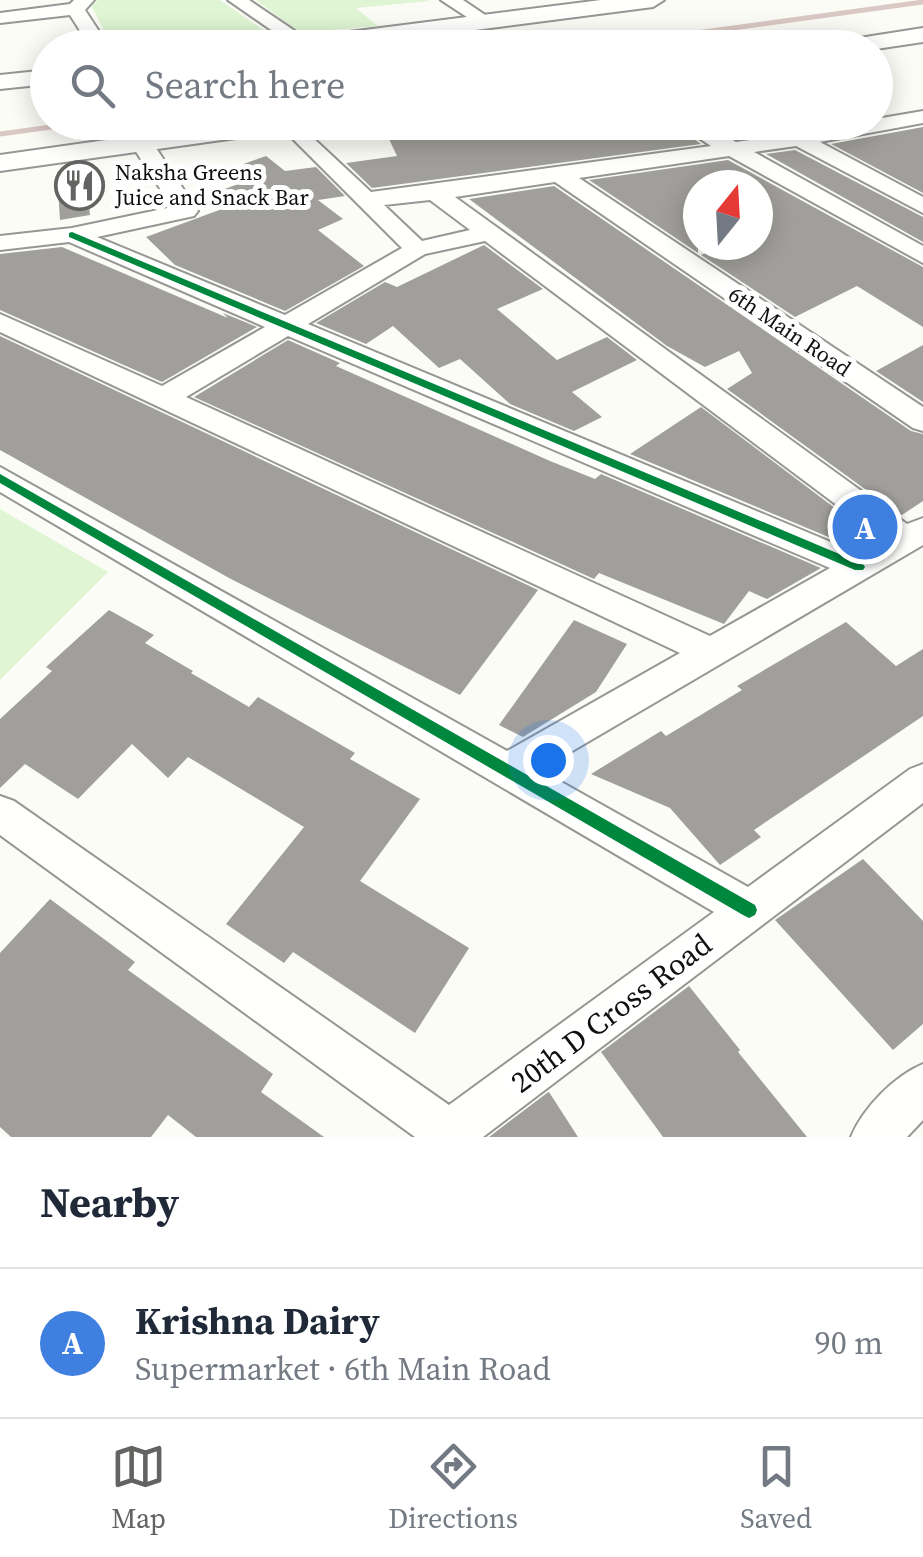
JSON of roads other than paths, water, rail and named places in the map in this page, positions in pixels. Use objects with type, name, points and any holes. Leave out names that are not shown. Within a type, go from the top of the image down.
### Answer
[{"type":"street","points":[[237,0],[283,30]]},
{"type":"street","points":[[450,0],[485,21]]},
{"type":"street","points":[[414,30],[653,0]]},
{"type":"street","points":[[0,18],[80,4],[92,30]]},
{"type":"street","points":[[893,40],[923,36]]},
{"type":"street","points":[[0,82],[30,78]]},
{"type":"street","points":[[893,113],[917,122]]},
{"type":"street","points":[[0,163],[171,140]]},
{"type":"street","points":[[302,140],[417,248]]},
{"type":"street","points":[[716,140],[923,256]]},
{"type":"street","points":[[364,200],[435,193],[784,140]]},
{"type":"street","points":[[802,140],[923,206]]},
{"type":"street","points":[[0,243],[72,235],[186,210],[142,144]]},
{"type":"street","name":"6th Main Road","points":[[558,174],[923,420]]},
{"type":"street","points":[[435,193],[915,535],[507,770]]},
{"type":"street","points":[[162,398],[417,248],[489,233]]},
{"type":"street","points":[[72,235],[858,567]]},
{"type":"street","points":[[0,322],[712,652]]},
{"type":"street","points":[[0,478],[749,910]]},
{"type":"street","name":"20th D Cross Road","points":[[446,1135],[923,782]]},
{"type":"street","points":[[0,813],[446,1135]]},
{"type":"street","points":[[874,1137],[923,1087]]},
{"type":"railway","points":[[718,30],[923,2]]},
{"type":"railway","points":[[0,134],[30,130]]},
{"type":"place","name":"Naksha Greens Juice and Snack Bar","points":[[80,185]]},
{"type":"place","name":"Krishna Dairy","points":[[865,527]]}]
